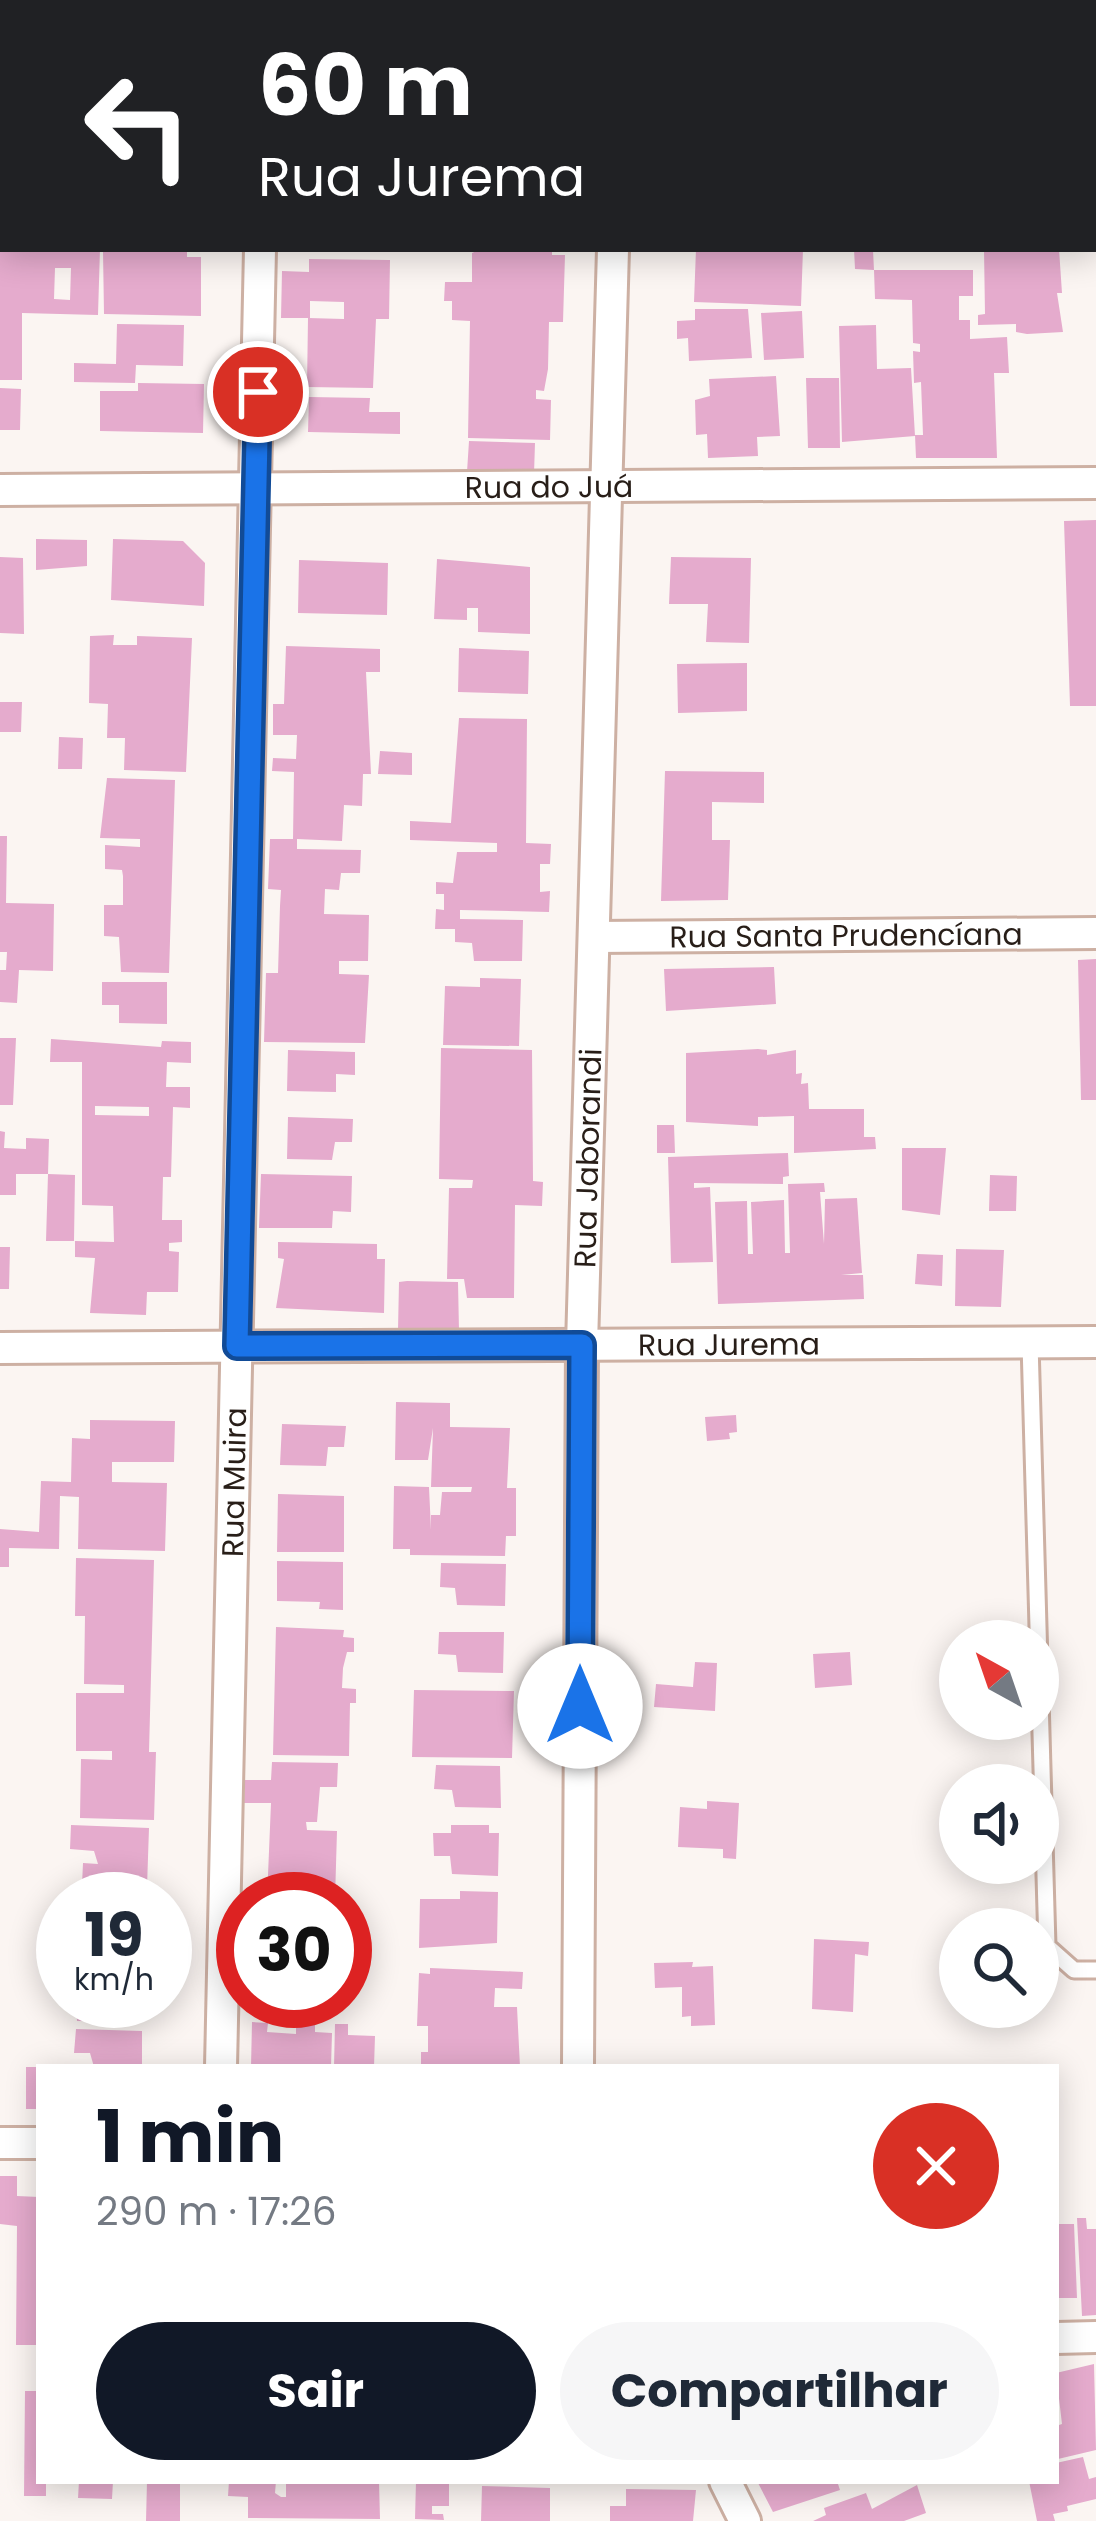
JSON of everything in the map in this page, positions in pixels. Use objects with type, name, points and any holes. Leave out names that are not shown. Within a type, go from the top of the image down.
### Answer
[{"type":"street","name":"Rua Muira","points":[[221,2064],[260,252]]},
{"type":"street","name":"Rua Jaborandi","points":[[578,2064],[582,1345],[613,252]]},
{"type":"street","name":"Rua do Juá","points":[[0,490],[607,482],[1096,483]]},
{"type":"street","name":"Rua Santa Prudencíana","points":[[594,937],[1096,933]]},
{"type":"street","name":"Rua Jurema","points":[[0,1348],[1096,1342]]},
{"type":"street","points":[[0,2143],[36,2143]]},
{"type":"street","points":[[1059,2338],[1096,2337]]},
{"type":"street","points":[[726,2484],[745,2521]]},
{"type":"lane","points":[[1030,1342],[1047,1946],[1074,1970],[1096,1970]]},
{"type":"building","points":[[0,252],[100,252],[98,315],[22,313],[22,380],[0,380]],"holes":[[[55,268],[71,268],[70,300],[54,299]]]},
{"type":"building","points":[[103,252],[187,252],[187,257],[201,257],[201,316],[104,314]]},
{"type":"building","points":[[696,252],[803,252],[801,306],[694,302]]},
{"type":"building","points":[[854,252],[873,252],[874,270],[855,269]]},
{"type":"building","points":[[984,252],[1059,252],[1062,293],[1057,293],[1063,332],[1027,334],[1016,332],[1016,324],[978,325],[978,315],[985,314]]},
{"type":"building","points":[[472,253],[565,255],[563,322],[549,322],[544,391],[536,390],[536,399],[551,400],[550,440],[468,438],[470,321],[452,320],[452,301],[444,301],[445,282],[472,282]]},
{"type":"building","points":[[309,259],[390,260],[389,319],[376,319],[373,388],[307,387],[308,318],[281,318],[282,271],[309,272]],"holes":[[[310,301],[344,302],[344,319],[308,318]]]},
{"type":"building","points":[[874,270],[973,270],[973,296],[959,296],[959,320],[970,320],[970,339],[1007,337],[1009,373],[994,373],[997,458],[916,458],[915,435],[923,435],[921,382],[914,383],[913,351],[920,352],[920,344],[913,343],[912,300],[875,299]]},
{"type":"building","points":[[695,309],[748,309],[752,358],[689,361],[688,338],[677,339],[677,321],[695,320]]},
{"type":"building","points":[[802,311],[804,358],[764,360],[761,313]]},
{"type":"building","points":[[117,324],[184,325],[183,366],[136,365],[135,383],[74,382],[74,363],[116,364]]},
{"type":"building","points":[[876,325],[877,369],[911,368],[915,436],[842,442],[839,326]]},
{"type":"building","points":[[776,376],[780,436],[757,437],[758,456],[708,458],[707,434],[696,435],[695,400],[710,396],[709,379]]},
{"type":"building","points":[[806,378],[839,378],[840,448],[808,448]]},
{"type":"building","points":[[138,383],[204,384],[203,433],[100,431],[100,391],[138,391]]},
{"type":"building","points":[[0,388],[21,389],[20,430],[0,430]]},
{"type":"building","points":[[309,397],[370,398],[369,412],[400,412],[400,434],[308,432]]},
{"type":"building","points":[[469,441],[535,443],[534,474],[467,472]]},
{"type":"building","points":[[1096,520],[1096,706],[1070,706],[1064,521]]},
{"type":"building","points":[[36,539],[87,540],[87,566],[36,570]]},
{"type":"building","points":[[113,539],[183,541],[205,563],[204,606],[111,600]]},
{"type":"building","points":[[0,557],[23,558],[24,634],[0,633]]},
{"type":"building","points":[[671,557],[751,558],[749,643],[706,642],[708,604],[669,604]]},
{"type":"building","points":[[437,559],[530,567],[530,634],[478,632],[478,608],[467,608],[467,620],[434,619]]},
{"type":"building","points":[[299,560],[388,563],[387,615],[298,613]]},
{"type":"building","points":[[114,635],[113,645],[137,645],[137,636],[192,638],[186,772],[124,770],[125,738],[107,738],[108,704],[89,703],[90,636]]},
{"type":"building","points":[[286,646],[380,649],[380,672],[366,672],[371,774],[363,774],[362,806],[344,805],[342,841],[297,839],[297,849],[361,850],[360,873],[341,873],[339,890],[325,889],[324,914],[369,915],[368,961],[339,961],[339,974],[369,975],[365,1043],[264,1042],[266,973],[278,973],[281,890],[268,889],[270,839],[293,839],[294,772],[272,771],[273,758],[296,759],[297,735],[273,735],[273,704],[284,704]]},
{"type":"building","points":[[459,648],[529,651],[528,694],[458,692]]},
{"type":"building","points":[[747,663],[747,711],[678,713],[677,664]]},
{"type":"building","points":[[0,702],[22,702],[21,732],[0,732]]},
{"type":"building","points":[[459,718],[527,719],[526,843],[551,844],[550,864],[540,864],[540,892],[550,891],[549,912],[460,910],[460,919],[523,920],[522,961],[474,961],[472,943],[455,942],[455,929],[435,929],[436,909],[444,910],[444,894],[436,894],[436,882],[453,883],[457,852],[497,852],[497,843],[410,840],[410,821],[451,823]]},
{"type":"building","points":[[59,737],[83,738],[82,769],[58,769]]},
{"type":"building","points":[[380,751],[412,753],[412,775],[378,774]]},
{"type":"building","points":[[665,771],[764,772],[764,803],[712,802],[712,840],[730,840],[728,900],[661,901]]},
{"type":"building","points":[[107,778],[175,780],[169,973],[121,972],[119,937],[104,936],[104,905],[123,905],[122,870],[105,869],[105,845],[140,847],[140,839],[100,838]]},
{"type":"building","points":[[0,836],[7,836],[6,903],[54,904],[53,971],[19,970],[17,1003],[0,1002],[0,970],[6,970],[7,952],[0,952]]},
{"type":"building","points":[[1096,959],[1096,1100],[1081,1100],[1078,960]]},
{"type":"building","points":[[774,967],[776,1004],[666,1011],[664,969]]},
{"type":"building","points":[[480,978],[521,979],[519,1046],[443,1045],[445,986],[480,987]]},
{"type":"building","points":[[102,982],[167,982],[167,1024],[119,1023],[119,1005],[102,1005]]},
{"type":"building","points":[[0,1038],[16,1038],[13,1105],[0,1105]]},
{"type":"building","points":[[51,1039],[161,1047],[162,1041],[191,1042],[191,1063],[167,1062],[166,1087],[190,1087],[190,1108],[173,1107],[171,1177],[163,1177],[162,1220],[182,1220],[182,1242],[169,1243],[169,1251],[179,1252],[178,1292],[147,1292],[146,1315],[90,1313],[95,1258],[75,1257],[75,1241],[114,1242],[113,1206],[82,1205],[82,1062],[50,1062]],"holes":[[[95,1106],[149,1107],[149,1116],[95,1115]]]},
{"type":"building","points":[[441,1048],[532,1050],[533,1181],[543,1182],[542,1206],[515,1205],[514,1298],[467,1298],[464,1279],[447,1279],[449,1188],[472,1188],[473,1180],[439,1179]]},
{"type":"building","points":[[288,1050],[355,1052],[355,1075],[336,1074],[336,1092],[287,1091]]},
{"type":"building","points":[[767,1050],[767,1055],[796,1050],[796,1074],[802,1073],[801,1084],[808,1083],[809,1109],[864,1109],[864,1137],[875,1137],[876,1149],[794,1153],[794,1116],[758,1117],[758,1126],[686,1122],[686,1053]]},
{"type":"building","points":[[288,1117],[353,1119],[352,1142],[335,1142],[332,1160],[287,1159]]},
{"type":"building","points":[[657,1125],[674,1125],[675,1153],[657,1153]]},
{"type":"building","points":[[0,1131],[5,1132],[4,1148],[26,1149],[26,1138],[49,1139],[48,1174],[16,1174],[16,1195],[0,1195]]},
{"type":"building","points":[[902,1148],[946,1148],[940,1215],[902,1210]]},
{"type":"building","points":[[788,1153],[789,1176],[783,1177],[783,1184],[694,1183],[694,1188],[710,1187],[713,1262],[671,1263],[668,1157]]},
{"type":"building","points":[[48,1174],[75,1175],[74,1241],[46,1241]]},
{"type":"building","points":[[261,1174],[352,1176],[351,1212],[333,1211],[332,1228],[259,1228]]},
{"type":"building","points":[[990,1175],[1017,1176],[1016,1211],[989,1211]]},
{"type":"building","points":[[824,1183],[825,1192],[820,1192],[824,1244],[825,1199],[857,1198],[862,1273],[841,1275],[863,1275],[864,1299],[718,1304],[715,1202],[747,1201],[748,1254],[753,1254],[751,1202],[784,1200],[785,1253],[790,1253],[788,1184]]},
{"type":"building","points":[[278,1242],[377,1244],[377,1259],[385,1259],[384,1313],[276,1308],[284,1259],[278,1258]]},
{"type":"building","points":[[0,1247],[10,1247],[9,1289],[0,1289]]},
{"type":"building","points":[[956,1249],[1004,1250],[1001,1307],[955,1306]]},
{"type":"building","points":[[917,1254],[943,1255],[942,1286],[915,1284]]},
{"type":"building","points":[[399,1282],[458,1282],[459,1331],[398,1330]]},
{"type":"building","points":[[396,1402],[450,1403],[450,1427],[510,1428],[507,1488],[516,1488],[516,1536],[506,1536],[505,1556],[410,1555],[410,1549],[393,1549],[394,1486],[429,1487],[431,1530],[431,1515],[440,1515],[442,1492],[471,1492],[472,1487],[431,1487],[433,1428],[428,1460],[395,1460]]},
{"type":"building","points":[[736,1415],[737,1432],[729,1433],[730,1439],[707,1441],[705,1417]]},
{"type":"building","points":[[90,1420],[175,1421],[174,1462],[112,1462],[112,1482],[167,1483],[165,1551],[78,1549],[79,1497],[60,1496],[59,1549],[9,1548],[9,1567],[0,1567],[0,1529],[39,1532],[41,1481],[71,1482],[72,1438],[90,1439]]},
{"type":"building","points":[[282,1424],[346,1426],[344,1447],[328,1447],[326,1466],[280,1465]]},
{"type":"building","points":[[278,1494],[344,1496],[344,1552],[277,1552]]},
{"type":"building","points":[[76,1558],[154,1560],[149,1752],[156,1752],[154,1820],[80,1818],[81,1759],[112,1760],[112,1751],[76,1751],[76,1693],[124,1693],[124,1685],[84,1684],[85,1616],[75,1616]]},
{"type":"building","points":[[277,1561],[343,1562],[343,1610],[319,1609],[320,1602],[277,1601]]},
{"type":"building","points":[[441,1563],[506,1564],[505,1606],[457,1605],[455,1588],[440,1587]]},
{"type":"building","points":[[276,1627],[344,1630],[343,1637],[354,1638],[354,1652],[347,1652],[343,1668],[342,1688],[356,1689],[356,1703],[350,1703],[349,1756],[273,1755]]},
{"type":"building","points":[[439,1632],[504,1632],[503,1673],[458,1672],[456,1655],[438,1654]]},
{"type":"building","points":[[850,1652],[852,1685],[815,1688],[813,1654]]},
{"type":"building","points":[[695,1662],[717,1663],[715,1711],[654,1707],[656,1684],[693,1687]]},
{"type":"building","points":[[414,1690],[514,1691],[512,1758],[412,1757]]},
{"type":"building","points":[[272,1762],[338,1763],[337,1787],[320,1787],[317,1822],[306,1822],[307,1830],[337,1831],[336,1872],[268,1872],[271,1803],[244,1803],[245,1780],[271,1780]]},
{"type":"building","points":[[436,1765],[500,1766],[501,1808],[455,1807],[452,1790],[434,1789]]},
{"type":"building","points":[[707,1801],[739,1803],[736,1859],[723,1858],[723,1849],[678,1847],[680,1807],[707,1809]]},
{"type":"building","points":[[71,1825],[149,1828],[148,1872],[83,1872],[83,1863],[98,1864],[94,1851],[70,1849]]},
{"type":"building","points":[[451,1825],[489,1825],[489,1833],[499,1833],[498,1876],[452,1874],[450,1856],[434,1856],[433,1833],[451,1833]]},
{"type":"building","points":[[460,1891],[498,1892],[497,1943],[419,1948],[420,1899],[460,1899]]},
{"type":"building","points":[[814,1939],[869,1942],[868,1956],[855,1954],[853,2012],[812,2009]]},
{"type":"building","points":[[693,1962],[692,1967],[713,1966],[715,2025],[691,2026],[691,2016],[682,2017],[682,1987],[655,1988],[654,1963]]},
{"type":"building","points":[[430,1968],[523,1972],[522,1989],[495,1988],[494,2007],[517,2007],[520,2064],[421,2064],[421,2052],[428,2052],[428,2026],[417,2026],[419,1973],[430,1974]]},
{"type":"building","points":[[252,2028],[296,2034],[296,2028],[315,2028],[315,2032],[332,2033],[331,2064],[251,2064]]},
{"type":"building","points":[[335,2028],[348,2028],[348,2035],[375,2036],[374,2064],[334,2064]]},
{"type":"building","points":[[76,2029],[142,2031],[142,2064],[93,2064],[90,2053],[74,2053]]},
{"type":"building","points":[[26,2067],[36,2067],[36,2109],[26,2109]]},
{"type":"building","points":[[0,2176],[17,2176],[17,2196],[36,2197],[36,2345],[16,2345],[17,2226],[0,2224]]},
{"type":"building","points":[[1077,2218],[1086,2218],[1087,2229],[1096,2229],[1096,2315],[1082,2316]]},
{"type":"building","points":[[1059,2224],[1074,2224],[1077,2298],[1059,2298]]},
{"type":"building","points":[[1094,2364],[1096,2450],[1059,2459],[1062,2424],[1059,2372]]},
{"type":"building","points":[[25,2391],[36,2391],[36,2484],[46,2484],[46,2496],[24,2496]]},
{"type":"building","points":[[1083,2457],[1089,2479],[1096,2477],[1096,2499],[1067,2506],[1068,2511],[1053,2514],[1055,2521],[1037,2521],[1030,2484],[1059,2484],[1059,2462]]},
{"type":"building","points":[[79,2484],[113,2484],[112,2499],[78,2498]]},
{"type":"building","points":[[147,2484],[180,2484],[180,2521],[146,2521]]},
{"type":"building","points":[[229,2484],[276,2484],[275,2493],[286,2497],[286,2484],[379,2484],[380,2519],[248,2518],[248,2497],[228,2496]]},
{"type":"building","points":[[416,2484],[449,2484],[449,2506],[432,2506],[432,2514],[443,2514],[444,2520],[415,2519]]},
{"type":"building","points":[[759,2484],[838,2484],[840,2490],[773,2512]]},
{"type":"building","points":[[917,2485],[926,2513],[904,2521],[813,2521],[826,2515],[824,2508],[866,2493],[872,2509]]},
{"type":"building","points":[[482,2486],[550,2488],[550,2521],[481,2521]]},
{"type":"building","points":[[626,2489],[696,2490],[693,2521],[610,2521],[610,2506],[626,2506]]},
{"type":"route","points":[[258,392],[237,1346],[582,1345],[580,1706]]}]
